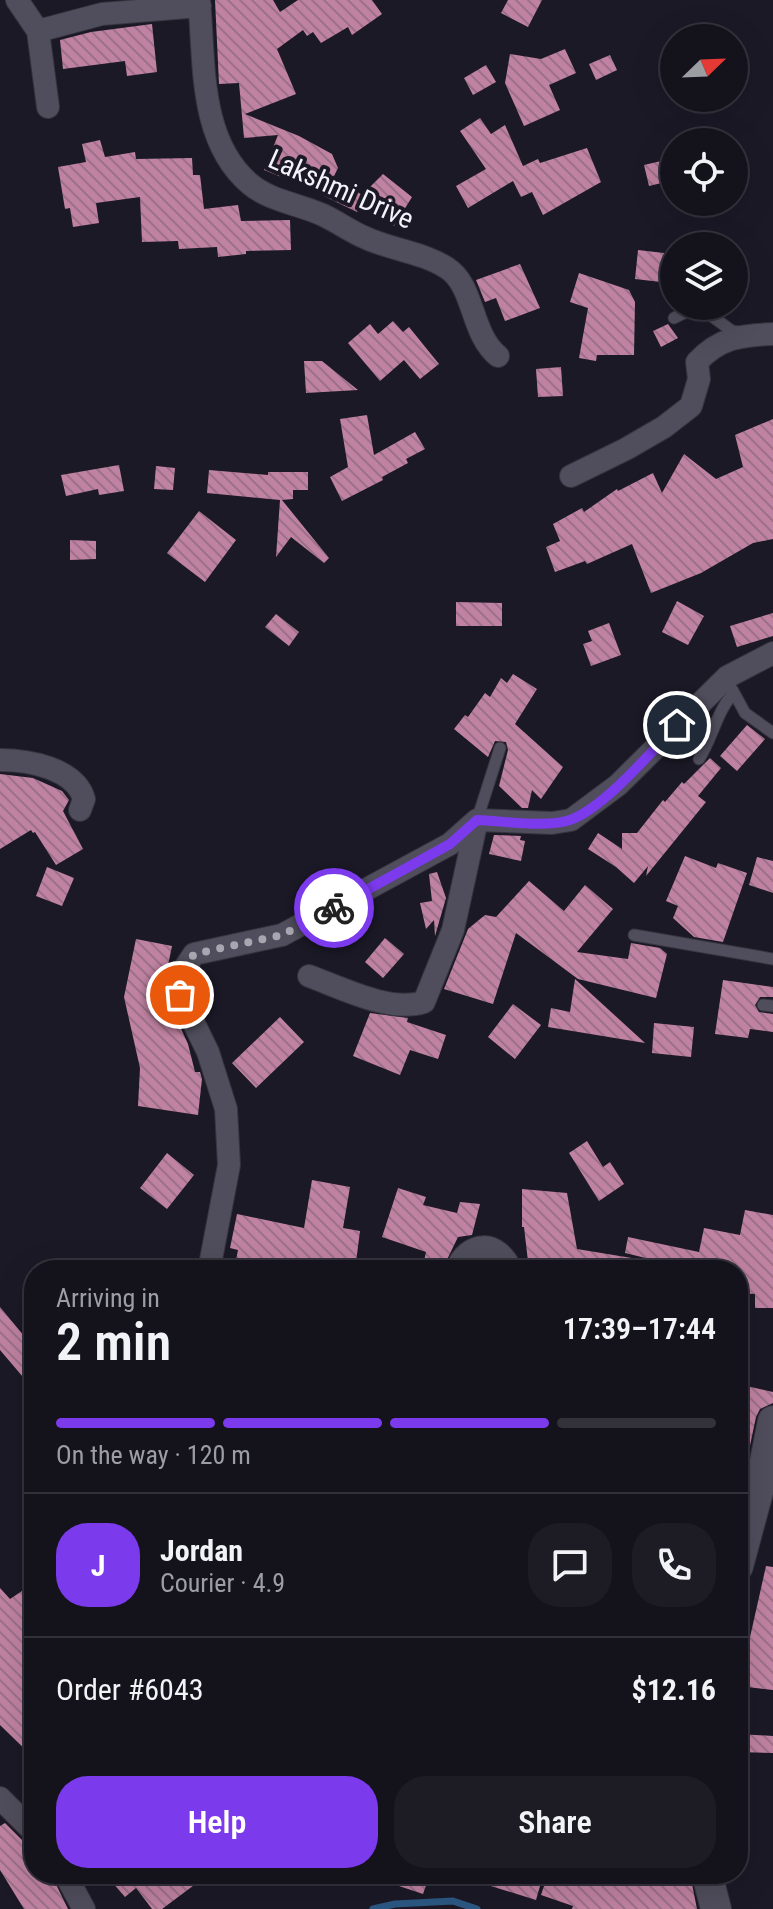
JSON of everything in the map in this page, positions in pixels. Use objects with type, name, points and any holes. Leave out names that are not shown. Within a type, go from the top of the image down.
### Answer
[{"type":"main road","points":[[748,1536],[767,1478],[773,1421]]},
{"type":"main road","points":[[710,1884],[716,1909]]},
{"type":"street","points":[[17,0],[38,31],[48,107]]},
{"type":"street","points":[[38,31],[102,14],[199,3]]},
{"type":"street","name":"Lakshmi Drive","points":[[199,3],[211,123],[229,160],[249,184],[262,193],[323,215],[365,238],[400,248],[447,268],[457,277],[464,291],[486,347],[498,356]]},
{"type":"street","points":[[571,476],[664,427],[691,406],[699,379],[697,362],[712,345],[762,334]]},
{"type":"street","points":[[211,1260],[229,1165],[226,1109],[208,1052],[180,995],[180,975],[194,954],[282,935],[450,844],[477,820],[552,823],[571,820],[618,785],[730,685],[773,653]]},
{"type":"street","points":[[0,760],[31,762],[72,780],[78,785],[84,799],[80,810]]},
{"type":"street","points":[[309,976],[392,1004],[409,1007],[424,1002],[453,930],[477,820]]},
{"type":"street","points":[[462,1260],[477,1248],[485,1246],[499,1252],[504,1260]]},
{"type":"street","points":[[0,1798],[24,1822]]},
{"type":"street","points":[[70,1884],[82,1905]]},
{"type":"lane","points":[[717,320],[732,331],[762,334]]},
{"type":"lane","points":[[730,685],[745,713],[773,733]]},
{"type":"lane","points":[[699,759],[712,739],[730,685]]},
{"type":"lane","points":[[477,820],[500,748]]},
{"type":"lane","points":[[634,935],[773,959]]},
{"type":"building","points":[[215,0],[273,0],[280,12],[298,0],[372,0],[382,14],[352,35],[348,27],[321,43],[313,32],[307,36],[303,30],[277,49],[296,94],[245,114],[299,136],[332,154],[338,168],[334,176],[362,195],[383,174],[412,197],[394,226],[360,208],[357,212],[322,195],[289,174],[289,180],[264,170],[278,135],[244,138],[239,83],[219,84]]},
{"type":"building","points":[[508,0],[542,0],[528,27],[501,13]]},
{"type":"building","points":[[152,24],[157,72],[127,76],[125,61],[63,69],[60,40],[91,32]]},
{"type":"building","points":[[565,49],[576,73],[549,85],[560,110],[524,126],[505,83],[510,54],[541,59]]},
{"type":"building","points":[[610,55],[617,70],[596,80],[589,64]]},
{"type":"building","points":[[486,65],[496,82],[473,95],[464,78]]},
{"type":"building","points":[[480,118],[491,134],[505,125],[523,166],[538,159],[540,163],[587,148],[601,182],[543,215],[532,192],[521,197],[513,181],[468,208],[456,186],[486,169],[460,131]]},
{"type":"building","points":[[100,140],[105,157],[135,152],[136,159],[192,158],[193,175],[200,175],[204,209],[238,205],[241,221],[290,220],[291,250],[246,251],[246,254],[218,257],[217,247],[179,249],[178,241],[142,242],[140,197],[96,203],[99,223],[73,227],[70,208],[65,209],[58,167],[86,162],[82,144]]},
{"type":"building","points":[[660,161],[660,183],[649,186],[644,165]]},
{"type":"building","points":[[638,250],[660,253],[660,282],[635,279]]},
{"type":"building","points":[[520,264],[540,308],[505,321],[496,298],[485,302],[476,280]]},
{"type":"building","points":[[579,273],[629,290],[635,302],[634,355],[597,355],[596,361],[579,358],[588,308],[570,302]]},
{"type":"building","points":[[393,321],[403,332],[409,327],[439,364],[420,379],[404,360],[380,381],[348,343],[370,324],[378,334]]},
{"type":"building","points":[[668,324],[678,338],[661,347],[653,331]]},
{"type":"building","points":[[304,361],[322,361],[358,390],[306,393]]},
{"type":"building","points":[[561,367],[563,396],[538,397],[536,369]]},
{"type":"building","points":[[367,415],[374,455],[415,432],[425,449],[406,459],[408,463],[382,477],[383,480],[342,501],[330,477],[348,467],[340,419]]},
{"type":"building","points":[[773,419],[773,539],[753,543],[701,573],[651,593],[632,544],[587,564],[585,561],[555,572],[546,547],[560,541],[553,524],[582,508],[584,512],[617,489],[653,473],[662,493],[684,454],[716,479],[743,467],[735,435]]},
{"type":"building","points":[[119,465],[124,491],[99,495],[98,489],[66,496],[61,475]]},
{"type":"building","points":[[156,466],[175,468],[173,490],[154,489]]},
{"type":"building","points":[[209,470],[268,475],[268,472],[308,472],[308,490],[293,490],[293,499],[282,500],[329,558],[324,563],[291,537],[276,557],[280,500],[207,493]]},
{"type":"building","points":[[199,511],[236,540],[205,582],[167,553]]},
{"type":"building","points":[[70,540],[96,541],[96,559],[70,560]]},
{"type":"building","points":[[677,601],[704,616],[688,645],[662,632]]},
{"type":"building","points":[[456,602],[502,603],[502,626],[456,626]]},
{"type":"building","points":[[773,613],[773,636],[737,647],[730,626]]},
{"type":"building","points":[[276,614],[299,632],[289,646],[265,627]]},
{"type":"building","points":[[609,623],[621,655],[591,666],[583,644],[592,641],[588,631]]},
{"type":"building","points":[[513,674],[537,689],[515,724],[563,767],[541,799],[532,790],[528,808],[522,808],[499,786],[508,750],[506,742],[495,741],[488,757],[454,729],[465,715],[468,717],[485,693],[490,697],[501,678],[507,683]]},
{"type":"building","points":[[747,725],[765,739],[737,771],[720,756]]},
{"type":"building","points":[[710,758],[721,768],[698,796],[706,802],[646,876],[648,866],[634,883],[588,849],[598,833],[622,849],[622,833],[637,833],[663,800],[665,802],[682,782],[684,784]]},
{"type":"building","points":[[0,774],[33,778],[62,791],[69,800],[63,811],[83,849],[56,865],[31,830],[0,849]]},
{"type":"building","points":[[494,835],[521,836],[520,840],[525,841],[521,861],[489,854]]},
{"type":"building","points":[[685,856],[716,868],[718,863],[747,873],[723,942],[694,937],[673,918],[678,906],[666,901]]},
{"type":"building","points":[[757,857],[773,861],[773,893],[749,885]]},
{"type":"building","points":[[47,867],[74,878],[62,906],[36,896]]},
{"type":"building","points":[[437,872],[446,898],[435,936],[434,920],[426,929],[420,903],[432,901],[429,874]]},
{"type":"building","points":[[529,881],[564,911],[585,885],[613,909],[577,952],[628,959],[631,943],[660,948],[667,954],[656,998],[578,979],[516,933],[493,1004],[444,989],[468,929],[485,915],[496,917]]},
{"type":"building","points":[[385,938],[404,954],[383,978],[365,962]]},
{"type":"building","points":[[136,939],[172,946],[166,975],[166,996],[188,1044],[195,1072],[200,1072],[202,1079],[198,1115],[138,1106],[140,1068],[124,997]]},
{"type":"building","points":[[575,979],[645,1043],[548,1027],[551,1008],[570,1012]]},
{"type":"building","points":[[723,980],[773,987],[773,997],[760,997],[755,1005],[759,1012],[773,1014],[773,1032],[750,1029],[748,1038],[715,1034]]},
{"type":"building","points":[[513,1004],[541,1025],[515,1059],[488,1037]]},
{"type":"building","points":[[370,1013],[408,1018],[407,1022],[446,1035],[438,1059],[410,1050],[400,1075],[353,1056]]},
{"type":"building","points":[[280,1017],[304,1042],[256,1088],[232,1063]]},
{"type":"building","points":[[654,1023],[694,1027],[691,1057],[652,1053]]},
{"type":"building","points":[[587,1141],[603,1167],[610,1162],[624,1184],[599,1201],[569,1153]]},
{"type":"building","points":[[167,1153],[194,1175],[167,1209],[140,1188]]},
{"type":"building","points":[[312,1180],[350,1187],[343,1228],[360,1231],[356,1260],[236,1260],[238,1250],[230,1248],[237,1214],[304,1228]]},
{"type":"building","points":[[398,1188],[426,1197],[423,1205],[457,1213],[460,1202],[480,1204],[472,1235],[458,1237],[447,1260],[424,1260],[426,1252],[382,1237]]},
{"type":"building","points":[[522,1189],[567,1193],[577,1249],[644,1260],[528,1260],[522,1227]]},
{"type":"building","points":[[745,1210],[773,1215],[773,1308],[755,1308],[755,1294],[748,1294],[748,1260],[654,1260],[625,1253],[628,1237],[699,1252],[704,1228],[740,1235]]},
{"type":"building","points":[[0,1307],[24,1336],[24,1378],[0,1350]]},
{"type":"building","points":[[748,1386],[773,1392],[773,1403],[760,1409],[748,1455]]},
{"type":"building","points":[[766,1566],[773,1567],[773,1690],[748,1687],[748,1646]]},
{"type":"building","points":[[0,1588],[10,1599],[24,1590],[24,1748],[0,1725]]},
{"type":"building","points":[[748,1735],[773,1736],[773,1753],[748,1752]]},
{"type":"building","points":[[5,1823],[24,1842],[24,1884],[56,1884],[68,1909],[24,1909],[0,1870],[0,1826]]},
{"type":"building","points":[[114,1884],[196,1884],[162,1909],[152,1909],[136,1888],[125,1897]]},
{"type":"building","points":[[393,1884],[426,1884],[423,1894]]},
{"type":"building","points":[[484,1884],[541,1884],[536,1900]]},
{"type":"building","points":[[545,1884],[692,1884],[697,1909],[572,1909],[573,1906],[541,1895]]},
{"type":"waterway","points":[[373,1909],[395,1904],[453,1901],[477,1909]]},
{"type":"way so far","points":[[180,995],[180,975],[194,954],[282,935],[334,908]]},
{"type":"route","points":[[334,908],[450,844],[477,820],[552,823],[571,820],[618,785],[677,725]]}]
